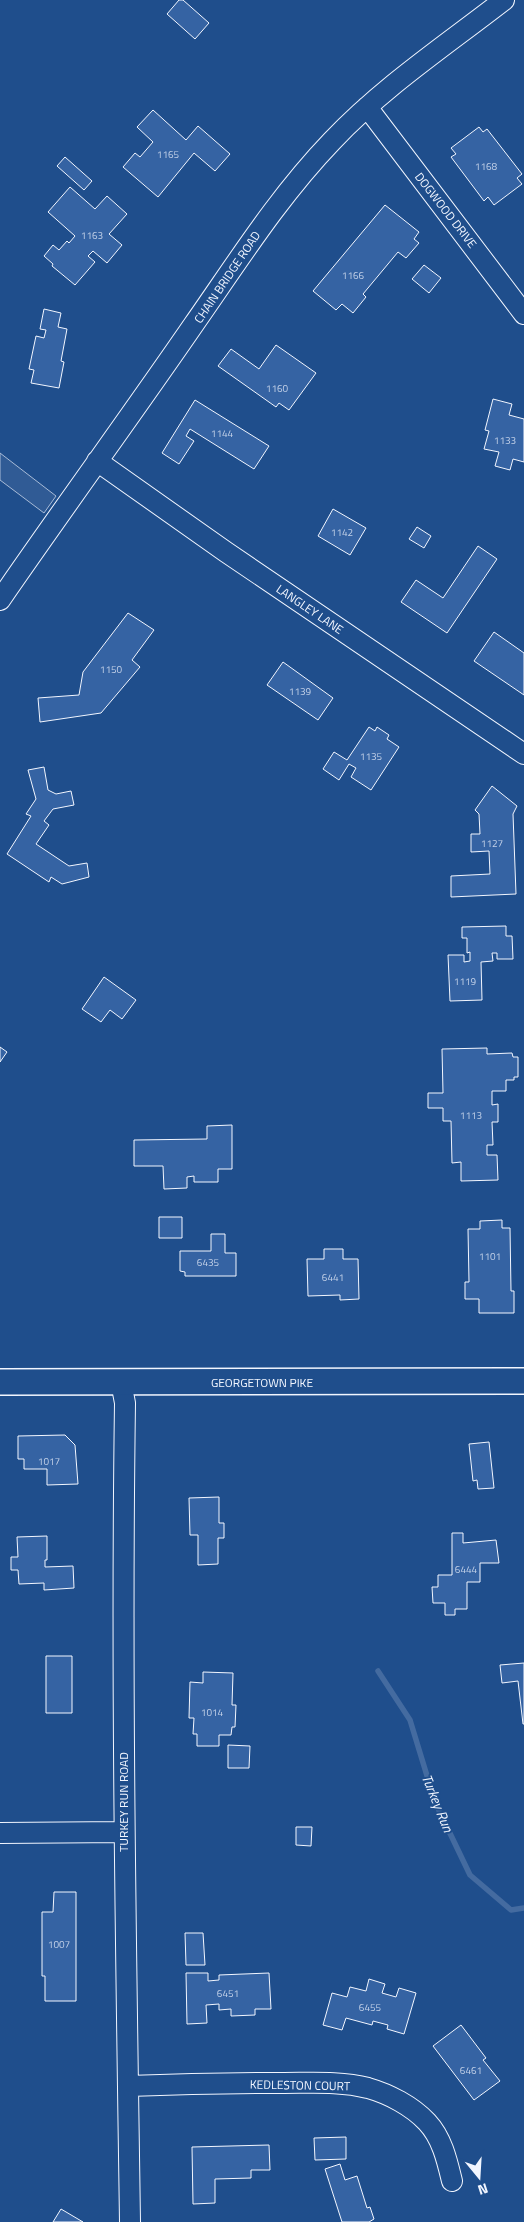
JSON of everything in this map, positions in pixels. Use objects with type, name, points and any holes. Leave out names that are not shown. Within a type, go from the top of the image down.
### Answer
[{"type":"main road","name":"GEORGETOWN PIKE","points":[[0,1382],[524,1381]]},
{"type":"street","name":"CHAIN BRIDGE ROAD","points":[[0,600],[194,324],[254,235],[332,140],[367,107],[504,0]]},
{"type":"street","name":"DOGWOOD DRIVE","points":[[367,107],[524,314]]},
{"type":"street","name":"LANGLEY LANE","points":[[97,461],[226,552],[524,754]]},
{"type":"street","name":"TURKEY RUN ROAD","points":[[121,1382],[125,1404],[122,1590],[123,1832],[130,2222]]},
{"type":"street","points":[[0,1833],[123,1832]]},
{"type":"street","name":"KEDLESTON COURT","points":[[128,2086],[204,2083],[342,2084],[368,2088],[391,2096],[419,2114],[428,2123],[437,2134],[445,2153],[452,2181]]},
{"type":"shaded area","points":[[0,453],[56,496],[44,513],[0,480]]},
{"type":"building","points":[[179,0],[183,0],[209,23],[195,39],[167,14]]},
{"type":"building","points":[[153,110],[186,140],[198,126],[230,154],[215,171],[194,153],[158,197],[123,167],[135,153],[140,157],[153,142],[137,127]]},
{"type":"building","points":[[479,127],[483,132],[487,129],[522,174],[517,178],[522,184],[494,205],[488,197],[484,201],[451,157],[456,154],[451,148]]},
{"type":"building","points":[[65,157],[92,181],[84,190],[57,166]]},
{"type":"building","points":[[70,187],[95,209],[107,196],[127,214],[109,234],[122,245],[107,263],[93,251],[88,256],[95,262],[75,285],[52,266],[53,264],[44,256],[53,245],[59,250],[67,241],[69,243],[75,236],[48,212]]},
{"type":"building","points":[[385,205],[419,232],[414,239],[419,243],[406,258],[398,252],[363,294],[366,297],[353,313],[342,304],[336,310],[313,291]]},
{"type":"building","points":[[424,265],[441,278],[429,293],[412,279]]},
{"type":"building","points":[[44,309],[61,313],[58,327],[67,329],[61,361],[64,362],[59,388],[31,383],[34,370],[29,369],[36,336],[44,338],[46,330],[40,329]]},
{"type":"building","points":[[276,345],[316,373],[289,410],[279,403],[276,407],[218,366],[231,349],[259,369]]},
{"type":"building","points":[[493,399],[512,404],[509,415],[524,419],[524,462],[513,459],[510,470],[495,466],[499,452],[484,449],[489,431],[485,430]]},
{"type":"building","points":[[195,400],[269,446],[254,469],[190,429],[186,436],[194,441],[179,464],[162,453]]},
{"type":"building","points":[[333,509],[366,528],[350,555],[318,536]]},
{"type":"building","points":[[417,527],[431,536],[424,548],[409,539]]},
{"type":"building","points":[[478,546],[497,559],[447,633],[401,602],[416,580],[443,598]]},
{"type":"building","points":[[128,613],[154,630],[132,660],[140,667],[101,713],[40,722],[38,698],[79,695],[83,672]]},
{"type":"building","points":[[494,632],[524,653],[524,695],[474,661]]},
{"type":"building","points":[[283,662],[333,698],[318,720],[267,685]]},
{"type":"building","points":[[369,727],[375,731],[377,727],[389,735],[387,739],[399,747],[371,790],[351,777],[356,768],[349,764],[339,780],[323,769],[334,752],[347,760]]},
{"type":"building","points":[[44,767],[48,790],[56,794],[71,791],[74,805],[53,809],[44,821],[49,825],[36,844],[69,866],[87,863],[89,877],[62,884],[51,877],[49,882],[7,854],[31,816],[26,814],[36,799],[28,770]]},
{"type":"building","points":[[492,786],[517,806],[513,814],[516,894],[451,897],[451,876],[490,874],[489,851],[471,852],[471,834],[480,834],[479,814],[475,810]]},
{"type":"building","points":[[506,926],[506,936],[512,936],[513,959],[497,959],[497,953],[492,953],[493,961],[481,962],[482,1000],[450,1001],[448,955],[464,955],[464,962],[470,961],[470,952],[467,953],[467,938],[462,938],[462,927]]},
{"type":"building","points":[[104,977],[136,1000],[122,1019],[110,1010],[101,1022],[82,1009]]},
{"type":"building","points":[[0,1047],[7,1052],[0,1062]]},
{"type":"building","points":[[487,1048],[487,1054],[512,1053],[513,1057],[518,1057],[518,1077],[514,1077],[514,1080],[506,1080],[506,1091],[492,1091],[492,1105],[498,1104],[498,1122],[492,1122],[493,1145],[487,1145],[487,1155],[497,1155],[498,1180],[461,1181],[461,1162],[452,1163],[451,1121],[443,1121],[443,1108],[428,1108],[428,1093],[443,1093],[442,1049]]},
{"type":"building","points":[[232,1125],[232,1169],[218,1169],[218,1182],[194,1182],[194,1176],[187,1177],[187,1188],[164,1189],[163,1166],[134,1166],[134,1140],[207,1139],[207,1126]]},
{"type":"building","points":[[159,1217],[182,1217],[182,1238],[159,1238]]},
{"type":"building","points":[[502,1220],[502,1228],[510,1228],[511,1291],[514,1291],[514,1313],[479,1313],[479,1299],[465,1299],[465,1282],[469,1282],[468,1229],[480,1229],[480,1221]]},
{"type":"building","points":[[211,1234],[225,1234],[225,1253],[236,1253],[236,1276],[185,1276],[185,1272],[180,1271],[180,1251],[211,1251]]},
{"type":"building","points":[[324,1249],[343,1249],[343,1259],[358,1259],[359,1299],[340,1300],[340,1295],[308,1296],[307,1259],[324,1259]]},
{"type":"building","points":[[65,1435],[75,1445],[78,1484],[47,1485],[47,1469],[24,1469],[24,1459],[18,1459],[18,1436]]},
{"type":"building","points":[[489,1442],[494,1488],[478,1489],[477,1480],[473,1481],[469,1444]]},
{"type":"building","points":[[219,1497],[219,1523],[224,1523],[224,1538],[218,1538],[218,1564],[198,1565],[198,1535],[190,1535],[189,1498]]},
{"type":"building","points":[[452,1533],[463,1533],[463,1543],[496,1540],[499,1563],[480,1563],[480,1582],[467,1582],[467,1609],[455,1609],[455,1615],[445,1615],[445,1603],[433,1603],[432,1587],[438,1587],[438,1575],[452,1575]]},
{"type":"building","points":[[47,1536],[47,1560],[45,1560],[45,1567],[73,1566],[74,1588],[44,1590],[44,1583],[19,1584],[18,1570],[11,1570],[11,1557],[18,1557],[17,1537]]},
{"type":"building","points":[[46,1656],[72,1656],[72,1713],[46,1713]]},
{"type":"building","points":[[524,1663],[523,1724],[518,1681],[502,1683],[500,1665]]},
{"type":"building","points":[[203,1672],[233,1673],[232,1705],[236,1705],[235,1727],[232,1727],[231,1735],[219,1735],[219,1746],[197,1746],[197,1734],[193,1734],[194,1718],[189,1718],[190,1682],[203,1683]]},
{"type":"building","points":[[228,1745],[250,1746],[249,1768],[228,1768]]},
{"type":"building","points":[[296,1827],[312,1827],[311,1846],[296,1845]]},
{"type":"building","points":[[54,1892],[76,1892],[76,2001],[45,2001],[45,1976],[42,1976],[42,1912],[53,1912]]},
{"type":"building","points":[[185,1933],[203,1933],[205,1965],[186,1965]]},
{"type":"building","points":[[186,1973],[208,1973],[208,1981],[219,1980],[219,1975],[269,1973],[271,2009],[255,2009],[255,2015],[231,2016],[231,2009],[219,2010],[219,2004],[206,2005],[207,2023],[187,2024]]},
{"type":"building","points":[[369,1979],[385,1984],[382,1993],[396,1997],[399,1988],[416,1993],[404,2034],[387,2029],[388,2025],[373,2021],[372,2025],[346,2018],[342,2030],[323,2025],[332,1993],[347,1997],[350,1987],[366,1991]]},
{"type":"building","points":[[461,2025],[486,2058],[483,2060],[500,2081],[474,2100],[433,2046]]},
{"type":"building","points":[[346,2137],[346,2159],[315,2160],[314,2138]]},
{"type":"building","points":[[269,2145],[270,2170],[251,2170],[251,2178],[215,2179],[215,2203],[193,2204],[192,2147]]},
{"type":"building","points":[[340,2164],[345,2180],[357,2176],[367,2208],[370,2207],[374,2219],[369,2222],[342,2222],[325,2169]]},
{"type":"building","points":[[61,2209],[83,2222],[53,2222]]},
{"type":"waterway","name":"Turkey Run","points":[[378,1671],[410,1720],[435,1802],[470,1875],[511,1910],[524,1908]]}]
